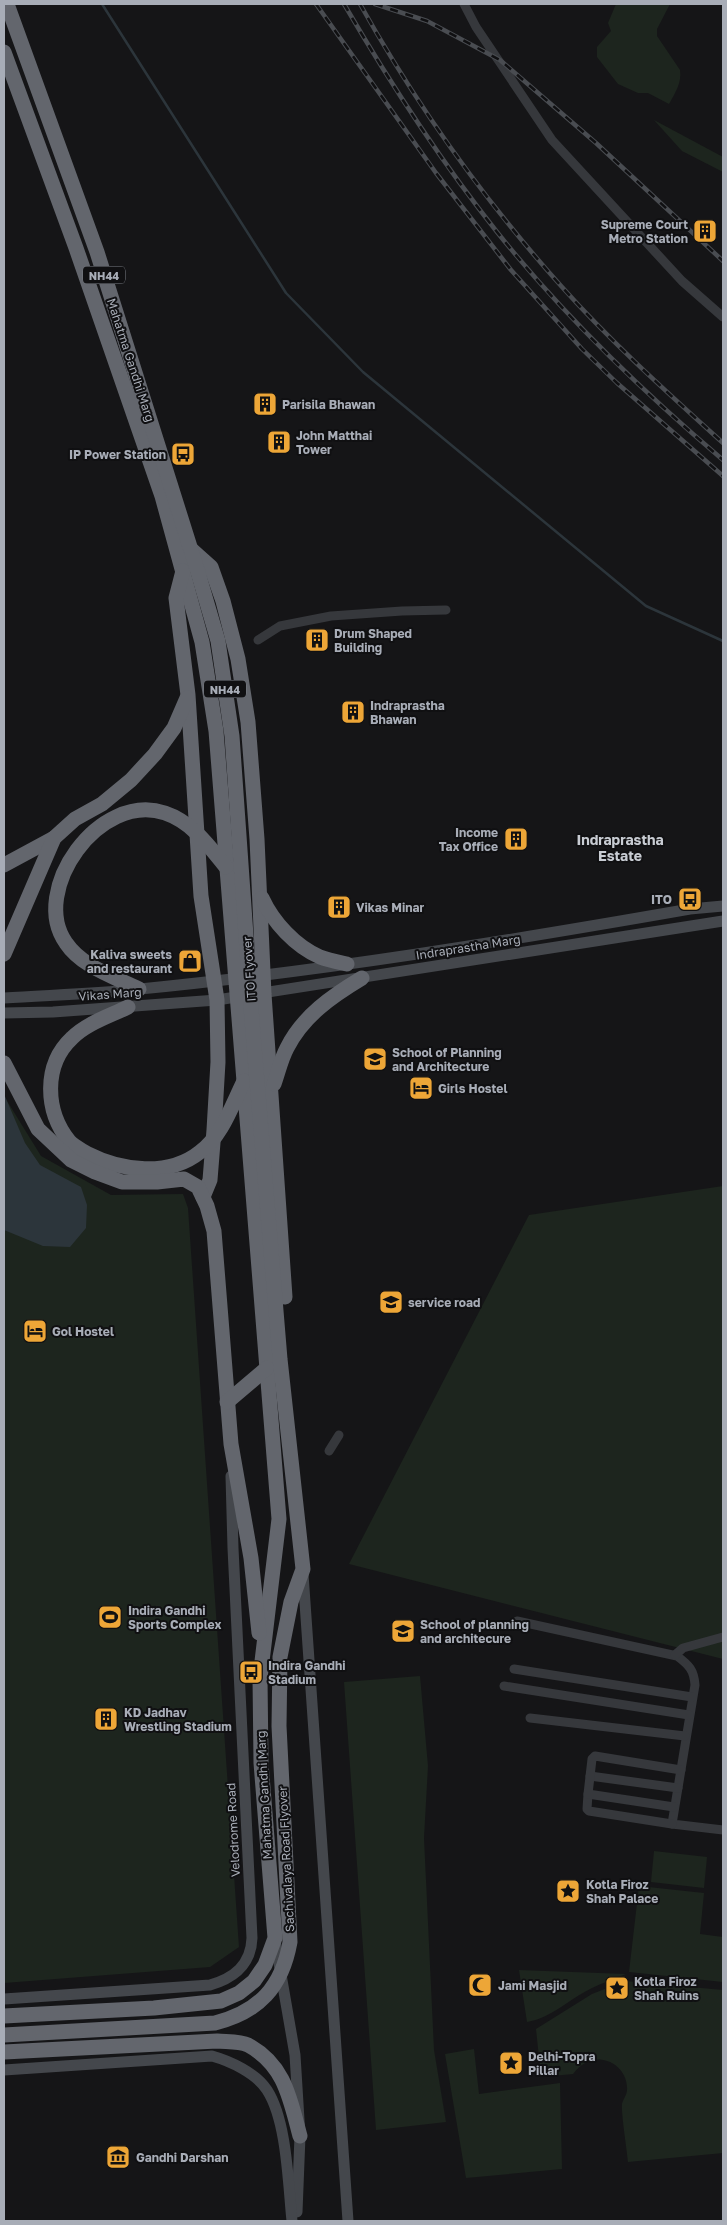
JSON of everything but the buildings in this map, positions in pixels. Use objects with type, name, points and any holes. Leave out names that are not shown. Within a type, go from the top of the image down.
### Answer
[{"type":"highway","name":"Mahatma Gandhi Marg","points":[[6,4],[97,252],[191,549]]},
{"type":"highway","name":"Mahatma Gandhi Marg","points":[[4,52],[79,257],[162,496],[183,570]]},
{"type":"highway","name":"ITO Flyover","points":[[191,549],[218,641],[232,736],[252,1021],[271,1361]]},
{"type":"highway","points":[[191,549],[211,566],[238,659],[248,722],[260,892],[264,994],[289,1354],[283,1393],[303,1569]]},
{"type":"highway","name":"ITO Flyover","points":[[183,570],[202,642],[216,730],[244,1081],[271,1361],[283,1393]]},
{"type":"highway","points":[[183,570],[176,598],[188,695],[201,896],[217,1000],[218,1062],[214,1130],[210,1180],[203,1197]]},
{"type":"highway","points":[[4,865],[54,838],[75,819],[102,804],[131,780],[155,754],[174,728],[188,695]]},
{"type":"highway","points":[[139,990],[84,961],[66,944],[59,931],[57,901],[66,868],[83,841],[98,827],[112,818],[130,812],[151,810],[171,815],[190,826],[200,835],[226,867]]},
{"type":"highway","points":[[4,954],[54,838]]},
{"type":"highway","points":[[201,896],[216,902],[236,902],[248,899],[260,892]]},
{"type":"highway","points":[[260,892],[272,917],[293,938],[319,956],[347,964]]},
{"type":"highway","points":[[271,1091],[286,1048],[310,1014],[362,978]]},
{"type":"highway","points":[[128,1007],[92,1024],[71,1038],[54,1062],[50,1076],[56,1118],[69,1141],[77,1148],[105,1162],[135,1168],[153,1168],[179,1164],[200,1153],[214,1139],[244,1081]]},
{"type":"highway","points":[[4,1063],[38,1129],[71,1160],[94,1172],[122,1182],[158,1182],[184,1179],[198,1187],[203,1197],[214,1231],[231,1444],[250,1558],[262,1657]]},
{"type":"highway","name":"Mahatma Gandhi Marg","points":[[271,1361],[279,1519],[262,1657],[261,1762],[275,1938]]},
{"type":"highway","points":[[227,1402],[271,1361]]},
{"type":"highway","name":"Sachivalaya Road Flyover","points":[[4,2035],[214,2023],[231,2019],[260,2001],[272,1989],[281,1975],[287,1959],[290,1942],[279,1726],[280,1657],[291,1602],[303,1569]]},
{"type":"highway","name":"Sachivalaya Road Flyover","points":[[4,2016],[221,2001],[231,1998],[247,1988],[260,1974],[275,1938]]},
{"type":"highway","points":[[4,2052],[217,2041],[246,2045],[272,2063],[286,2083],[300,2136]]},
{"type":"main road","name":"Indraprastha Marg","points":[[264,976],[486,944],[690,909],[723,906]]},
{"type":"main road","name":"Indraprastha Marg","points":[[217,1000],[723,921]]},
{"type":"main road","name":"Vikas Marg","points":[[4,998],[139,990],[264,976]]},
{"type":"main road","name":"Vikas Marg","points":[[4,1013],[128,1007],[217,1000]]},
{"type":"main road","name":"Velodrome Road","points":[[4,1998],[210,1985],[231,1977],[245,1964],[250,1956],[252,1938],[233,1548],[231,1444]]},
{"type":"main road","points":[[303,1569],[348,2221]]},
{"type":"main road","name":"Mahatma Gandhi Marg","points":[[275,1938],[295,2055],[300,2136],[296,2221]]},
{"type":"main road","points":[[4,2070],[212,2056],[230,2061],[266,2088],[279,2116],[292,2221]]},
{"type":"street","points":[[464,4],[476,27],[552,140],[682,281],[723,317]]},
{"type":"street","points":[[258,640],[280,626],[331,616],[402,610],[446,610]]},
{"type":"street","points":[[329,1451],[338,1435]]},
{"type":"street","points":[[518,1621],[674,1655],[690,1666],[694,1680],[672,1824]]},
{"type":"street","points":[[674,1655],[684,1648],[723,1637]]},
{"type":"street","points":[[514,1669],[692,1697]]},
{"type":"street","points":[[504,1686],[689,1715]]},
{"type":"street","points":[[530,1718],[685,1736]]},
{"type":"street","points":[[681,1770],[595,1756],[592,1759],[587,1809],[589,1811],[672,1824],[723,1830]]},
{"type":"street","points":[[590,1776],[678,1788]]},
{"type":"street","points":[[588,1794],[674,1807]]},
{"type":"shaded area","points":[[616,4],[670,4],[657,29],[657,36],[680,70],[679,84],[669,104],[648,93],[638,93],[618,84],[597,57],[597,47],[611,31],[608,23]]},
{"type":"shaded area","points":[[654,120],[723,157],[723,172],[682,151]]},
{"type":"shaded area","points":[[4,1094],[25,1143],[40,1165],[81,1187],[87,1205],[86,1228],[70,1247],[43,1246],[4,1230]]},
{"type":"shaded area","name":"Indira Gandhi Sports Complex","points":[[4,1096],[41,1156],[111,1195],[183,1194],[188,1208],[239,1947],[210,1967],[4,1983]]},
{"type":"shaded area","points":[[723,1186],[723,1659],[349,1564],[529,1215]]},
{"type":"shaded area","points":[[420,1676],[428,1766],[424,1838],[434,2050],[446,2122],[376,2130],[344,1682]]},
{"type":"shaded area","points":[[654,1851],[707,1857],[704,1888],[651,1882]]},
{"type":"shaded area","points":[[639,1886],[704,1893],[700,1934],[723,1937],[723,1982],[629,1972]]},
{"type":"shaded area","points":[[519,1970],[626,1974],[582,1993],[544,2017],[527,2022]]},
{"type":"shaded area","points":[[625,1981],[723,1990],[723,2153],[628,2162],[622,2109],[627,2092],[627,2084],[624,2074],[617,2066],[608,2061],[594,2060],[579,2067],[573,2074],[541,2077],[536,2029],[592,1994]]},
{"type":"shaded area","points":[[474,2049],[479,2094],[560,2083],[562,2169],[466,2178],[445,2054]]},
{"type":"waterway","points":[[102,4],[286,293],[363,372],[646,606],[723,641]]},
{"type":"railway","points":[[316,4],[436,173],[511,270],[582,349],[617,383],[723,476]]},
{"type":"railway","points":[[344,4],[379,63],[436,149],[497,232],[549,293],[605,352],[723,460]]},
{"type":"railway","points":[[360,4],[428,115],[479,186],[533,254],[620,348],[723,443]]},
{"type":"railway","points":[[375,4],[427,21],[500,60],[596,143],[723,261]]},
{"type":"place","name":"Supreme Court Metro Station","points":[[705,231]]},
{"type":"place","name":"Parisila Bhawan","points":[[265,404]]},
{"type":"place","name":"John Matthai Tower","points":[[279,442]]},
{"type":"place","name":"IP Power Station","points":[[183,454]]},
{"type":"place","name":"Drum Shaped Building","points":[[317,640]]},
{"type":"place","name":"Indraprastha Bhawan","points":[[353,712]]},
{"type":"place","name":"Income Tax Office","points":[[516,839]]},
{"type":"place","name":"ITO","points":[[690,899]]},
{"type":"place","name":"Vikas Minar","points":[[339,907]]},
{"type":"place","name":"Kaliva sweets and restaurant","points":[[190,961]]},
{"type":"place","name":"School of Planning and Architecture","points":[[375,1059]]},
{"type":"place","name":"Girls Hostel","points":[[421,1088]]},
{"type":"place","name":"service road","points":[[391,1302]]},
{"type":"place","name":"Gol Hostel","points":[[35,1331]]},
{"type":"place","name":"Indira Gandhi Sports Complex","points":[[110,1617]]},
{"type":"place","name":"School of planning and architecure","points":[[403,1631]]},
{"type":"place","name":"Indira Gandhi Stadium","points":[[251,1672]]},
{"type":"place","name":"KD Jadhav Wrestling Stadium","points":[[106,1719]]},
{"type":"place","name":"Kotla Firoz Shah Palace","points":[[568,1891]]},
{"type":"place","name":"Jami Masjid","points":[[480,1985]]},
{"type":"place","name":"Kotla Firoz Shah Ruins","points":[[617,1988]]},
{"type":"place","name":"Delhi-Topra Pillar","points":[[511,2063]]},
{"type":"place","name":"Gandhi Darshan","points":[[118,2157]]},
{"type":"district","name":"Indraprastha Estate","points":[[620,848]]}]
